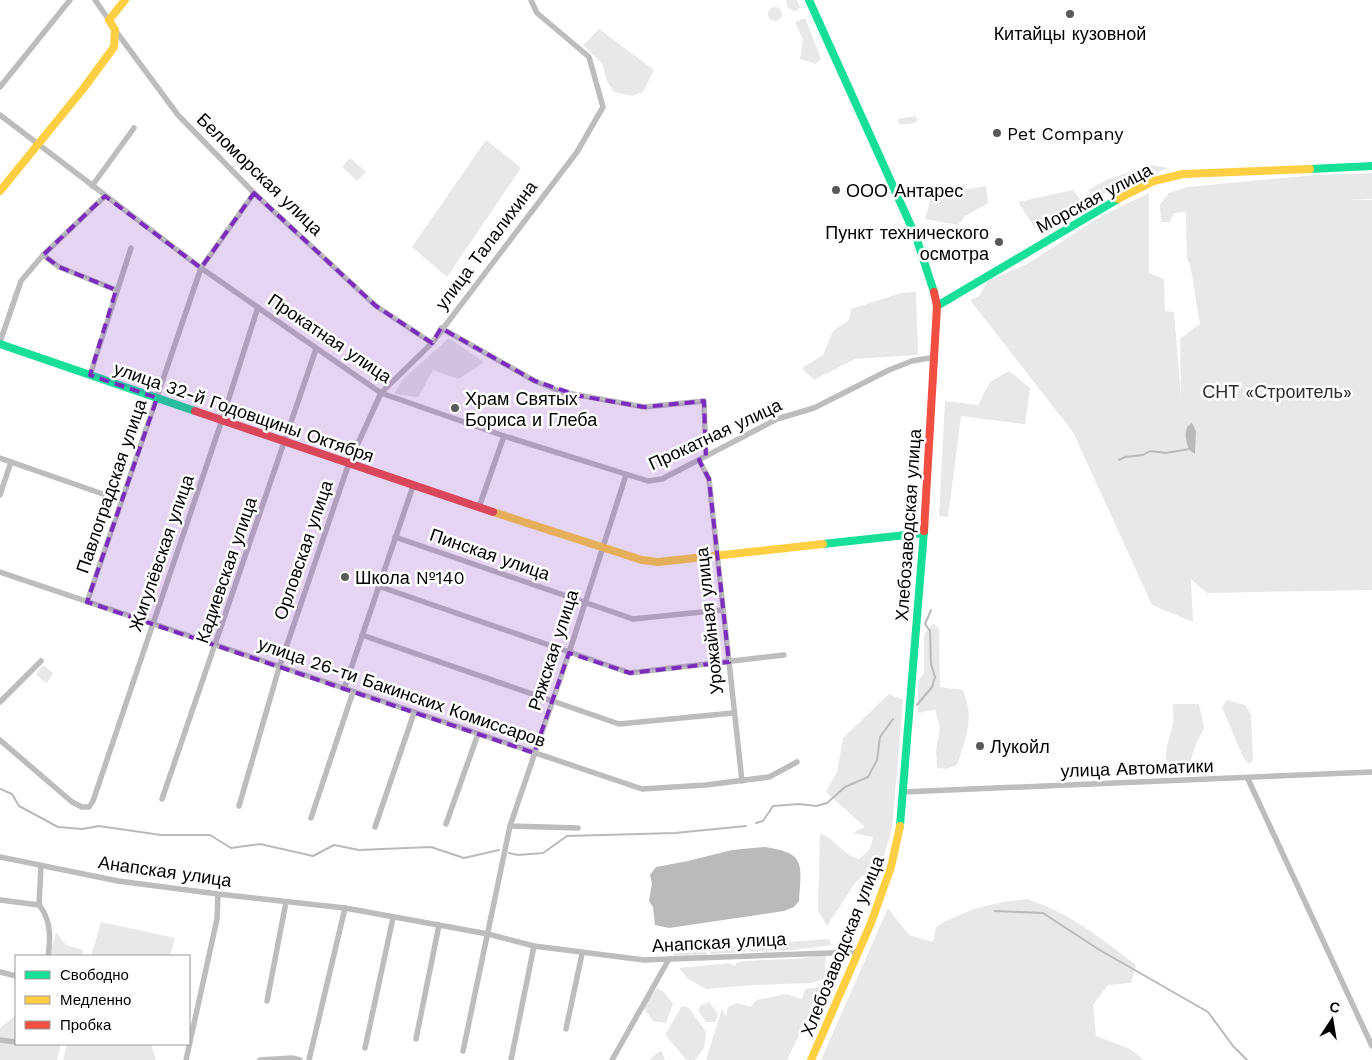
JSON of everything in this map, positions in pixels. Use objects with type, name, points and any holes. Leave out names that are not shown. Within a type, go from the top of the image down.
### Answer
[{"type":"main road","points":[[109,20],[125,0]]},
{"type":"main road","name":"Хлебозаводская улица","points":[[809,0],[916,237],[926,263],[937,306],[924,533],[899,838],[891,873],[811,1060]]},
{"type":"main road","name":"Беломорская улица","points":[[109,20],[115,30]]},
{"type":"main road","points":[[0,191],[114,47],[115,30]]},
{"type":"main road","name":"Морская улица","points":[[937,306],[1095,211],[1154,180],[1183,174],[1372,166]]},
{"type":"main road","name":"улица 32-й Годовщины Октября","points":[[0,343],[413,486],[602,549],[642,560],[658,562],[924,533]]},
{"type":"street","points":[[0,87],[70,0]]},
{"type":"street","name":"Беломорская улица","points":[[95,0],[109,20]]},
{"type":"street","name":"улица Талалихина","points":[[381,393],[432,343],[441,328],[576,152],[603,107],[589,57],[537,12],[531,0]]},
{"type":"street","name":"Беломорская улица","points":[[115,30],[178,115],[254,193],[376,306],[432,343]]},
{"type":"street","name":"Прокатная улица","points":[[0,116],[201,268],[381,393],[504,436],[648,481],[662,479],[777,419],[814,408],[889,370],[912,361],[935,357]]},
{"type":"street","points":[[92,186],[134,128]]},
{"type":"street","name":"Павлоградская улица","points":[[87,602],[120,500],[201,268],[254,193]]},
{"type":"street","points":[[0,343],[22,280],[43,255],[105,196]]},
{"type":"street","points":[[90,375],[131,248]]},
{"type":"street","points":[[43,255],[59,267],[116,290]]},
{"type":"street","name":"Жигулёвская улица","points":[[0,740],[72,802],[82,807],[89,807],[96,794],[222,420],[258,307]]},
{"type":"street","points":[[441,328],[536,381],[562,392],[644,407],[704,401],[706,456]]},
{"type":"street","name":"Кадиевская улица","points":[[162,799],[286,442],[316,349]]},
{"type":"street","name":"Орловская улица","points":[[239,806],[279,668],[349,463],[381,393]]},
{"type":"street","points":[[480,507],[504,436]]},
{"type":"street","points":[[0,458],[120,500]]},
{"type":"street","name":"Урожайная улица","points":[[699,460],[709,480],[733,713],[742,781]]},
{"type":"street","points":[[0,495],[11,462]]},
{"type":"street","name":"Ряжская улица","points":[[488,934],[510,826],[569,653],[626,475]]},
{"type":"street","points":[[344,689],[413,486]]},
{"type":"street","name":"Пинская улица","points":[[395,537],[633,619],[722,610]]},
{"type":"street","name":"улица 26-ти Бакинских Комиссаров","points":[[0,572],[642,790],[769,777],[797,762]]},
{"type":"street","points":[[378,586],[630,673],[784,655]]},
{"type":"street","points":[[362,635],[618,724],[733,713]]},
{"type":"street","points":[[0,702],[41,661]]},
{"type":"street","points":[[311,818],[353,692]]},
{"type":"street","points":[[375,827],[414,713]]},
{"type":"street","points":[[446,824],[478,734]]},
{"type":"street","name":"улица Автоматики","points":[[903,792],[1248,779],[1297,774],[1372,772]]},
{"type":"street","points":[[1248,779],[1372,1046]]},
{"type":"street","points":[[510,826],[578,828]]},
{"type":"street","name":"Анапская улица","points":[[0,857],[118,881],[345,908],[488,934],[534,946],[582,954],[644,960],[858,952]]},
{"type":"street","points":[[39,905],[40,866]]},
{"type":"street","points":[[190,1042],[217,919],[218,894]]},
{"type":"street","points":[[0,900],[39,905],[47,914],[50,942],[48,955]]},
{"type":"street","points":[[267,1001],[286,902]]},
{"type":"street","points":[[309,1060],[345,908]]},
{"type":"street","points":[[365,1048],[393,918]]},
{"type":"street","points":[[416,1039],[439,925]]},
{"type":"street","points":[[463,1051],[488,934]]},
{"type":"street","points":[[511,1060],[534,946]]},
{"type":"street","points":[[566,1030],[582,954]]},
{"type":"street","points":[[612,1060],[669,959]]},
{"type":"street","points":[[0,972],[15,976]]},
{"type":"street","points":[[0,1040],[15,1042]]},
{"type":"street","points":[[186,1060],[189,1045]]},
{"type":"street","points":[[260,1060],[292,1058],[300,1060]]},
{"type":"highlighted area","points":[[254,193],[376,306],[432,343],[441,328],[535,381],[580,396],[644,407],[704,401],[706,456],[699,460],[709,479],[729,662],[630,673],[569,653],[534,753],[87,602],[157,398],[90,375],[116,290],[59,267],[43,255],[105,196],[201,268]]},
{"type":"green space","points":[[786,0],[797,0],[800,7],[794,11],[787,7]]},
{"type":"green space","points":[[775,7],[780,9],[782,14],[780,19],[775,21],[770,19],[768,14],[770,9]]},
{"type":"green space","points":[[805,18],[821,59],[816,64],[800,59],[803,40],[795,22]]},
{"type":"green space","points":[[599,29],[654,70],[643,92],[632,96],[614,92],[607,81],[602,63],[583,45]]},
{"type":"green space","points":[[915,116],[918,120],[914,123],[901,125],[898,122],[898,119]]},
{"type":"green space","points":[[486,140],[521,168],[447,277],[412,247]]},
{"type":"green space","points":[[350,158],[366,172],[357,181],[342,167]]},
{"type":"green space","points":[[1151,165],[1168,168],[1103,194],[1087,191],[1106,180]]},
{"type":"green space","name":"СНТ «Строитель»","points":[[1372,173],[1372,199],[1347,200],[1372,200],[1372,590],[1207,593],[1191,579],[1193,622],[1152,605],[1073,432],[970,300],[979,296],[988,281],[1027,264],[1103,215],[1149,193],[1149,273],[1164,279],[1165,311],[1174,312],[1181,397],[1180,339],[1200,324],[1190,264],[1187,259],[1186,212],[1174,213],[1170,222],[1161,222],[1160,205],[1169,193],[1188,187],[1314,175]]},
{"type":"green space","points":[[986,186],[988,203],[965,216],[958,225],[925,219],[931,198],[947,192]]},
{"type":"green space","points":[[1073,190],[1085,206],[1035,228],[1018,202]]},
{"type":"green space","points":[[916,292],[918,355],[855,359],[814,380],[802,368],[823,355],[833,331],[849,320],[851,309],[901,293]]},
{"type":"green space","points":[[449,338],[484,362],[458,379],[433,370],[418,397],[394,394],[403,379]]},
{"type":"green space","points":[[1009,371],[1030,388],[1025,424],[961,416],[948,517],[939,516],[945,401],[978,405],[990,382]]},
{"type":"green space","points":[[933,624],[939,628],[940,687],[963,690],[967,700],[969,719],[957,765],[946,769],[937,768],[936,751],[940,727],[935,710],[918,713],[918,681],[924,673],[924,634]]},
{"type":"green space","points":[[43,665],[53,673],[47,683],[36,675]]},
{"type":"green space","points":[[889,694],[903,700],[892,828],[884,856],[855,883],[827,926],[818,910],[820,833],[848,854],[859,859],[870,849],[873,837],[853,833],[865,827],[826,792],[837,772],[843,738]]},
{"type":"green space","points":[[1227,700],[1245,705],[1251,715],[1253,760],[1249,764],[1243,757],[1222,707]]},
{"type":"green space","points":[[1173,704],[1199,704],[1204,728],[1186,773],[1170,768],[1167,762],[1167,748],[1173,722]]},
{"type":"green space","points":[[1027,899],[1071,919],[1136,965],[1131,983],[1108,985],[1093,1005],[1096,1036],[1130,1049],[1144,1060],[821,1060],[888,908],[909,935],[933,942],[936,927],[957,915],[991,904]]},
{"type":"green space","points":[[101,922],[175,938],[170,955],[91,955]]},
{"type":"green space","points":[[56,932],[66,945],[83,950],[83,955],[50,955]]},
{"type":"green space","points":[[829,939],[832,945],[794,950],[750,952],[745,945]]},
{"type":"green space","points":[[743,946],[746,952],[711,954],[708,948]]},
{"type":"green space","points":[[705,949],[707,955],[675,958],[672,951]]},
{"type":"green space","points":[[826,954],[825,969],[827,978],[812,983],[706,989],[688,979],[679,968],[729,963],[735,966],[737,962],[793,959]]},
{"type":"green space","points":[[822,987],[787,1060],[706,1060],[722,1009],[726,1016],[728,1007],[737,1003],[751,1007],[756,1000],[786,994],[802,999],[805,989]]},
{"type":"green space","points":[[657,988],[664,992],[673,1004],[666,1023],[653,1021],[643,1007]]},
{"type":"green space","points":[[709,1002],[718,1014],[716,1022],[706,1022],[698,1010],[701,1005]]},
{"type":"green space","points":[[682,1006],[689,1008],[706,1032],[704,1048],[695,1060],[687,1060],[665,1035]]},
{"type":"green space","points":[[15,1016],[15,1045],[61,1045],[57,1060],[0,1060],[0,1028]]},
{"type":"green space","points":[[67,1045],[151,1045],[156,1060],[63,1060]]},
{"type":"green space","points":[[661,1050],[665,1060],[649,1060]]},
{"type":"shaded area","points":[[1192,423],[1196,431],[1195,454],[1189,450],[1186,439],[1187,428]]},
{"type":"shaded area","points":[[764,847],[788,853],[798,862],[800,869],[799,901],[794,907],[784,911],[669,928],[655,925],[653,907],[649,901],[652,883],[650,875],[656,867],[732,850]]},
{"type":"waterway","points":[[1119,460],[1125,457],[1143,455],[1150,451],[1166,453],[1189,449]]},
{"type":"waterway","points":[[917,705],[932,687],[935,677],[931,664],[930,631],[925,624],[931,610]]},
{"type":"waterway","points":[[756,823],[763,821],[773,806],[799,804],[816,806],[827,803],[845,787],[868,777],[877,760],[880,737],[893,719]]},
{"type":"waterway","points":[[0,789],[12,794],[19,806],[58,827],[82,829],[99,826],[161,835],[210,835],[231,848],[260,844],[313,856],[334,845],[359,850],[431,847],[464,858],[499,850]]},
{"type":"waterway","points":[[509,853],[518,855],[543,853],[567,836],[675,833],[746,826]]},
{"type":"waterway","points":[[995,911],[1043,913],[1098,949],[1208,1012],[1233,1046],[1247,1060]]},
{"type":"traffic: fast","points":[[809,0],[916,237],[934,292]]},
{"type":"traffic: fast","points":[[1310,169],[1372,166]]},
{"type":"traffic: fast","points":[[937,306],[1118,199]]},
{"type":"traffic: fast","points":[[0,344],[195,411]]},
{"type":"traffic: fast","points":[[900,826],[924,531]]},
{"type":"traffic: fast","points":[[823,544],[924,533]]},
{"type":"traffic: slow","points":[[0,191],[83,89],[114,47],[115,30],[109,20],[125,0]]},
{"type":"traffic: slow","points":[[1118,199],[1154,181],[1183,174],[1310,169]]},
{"type":"traffic: slow","points":[[493,512],[642,560],[658,562],[823,544]]},
{"type":"traffic: slow","points":[[811,1060],[871,923],[891,867],[900,826]]},
{"type":"traffic: jam","points":[[924,531],[937,306],[934,292]]},
{"type":"traffic: jam","points":[[195,411],[493,512]]},
{"type":"place","name":"Китайцы кузовной","points":[[1070,14]]},
{"type":"place","name":"Pet Company","points":[[997,133]]},
{"type":"place","name":"ООО Антарес","points":[[836,190]]},
{"type":"place","name":"Пункт технического осмотра","points":[[999,242]]},
{"type":"place","name":"Храм Святых Бориса и Глеба","points":[[455,408]]},
{"type":"place","name":"Школа №140","points":[[345,577]]},
{"type":"place","name":"Лукойл","points":[[980,746]]}]
